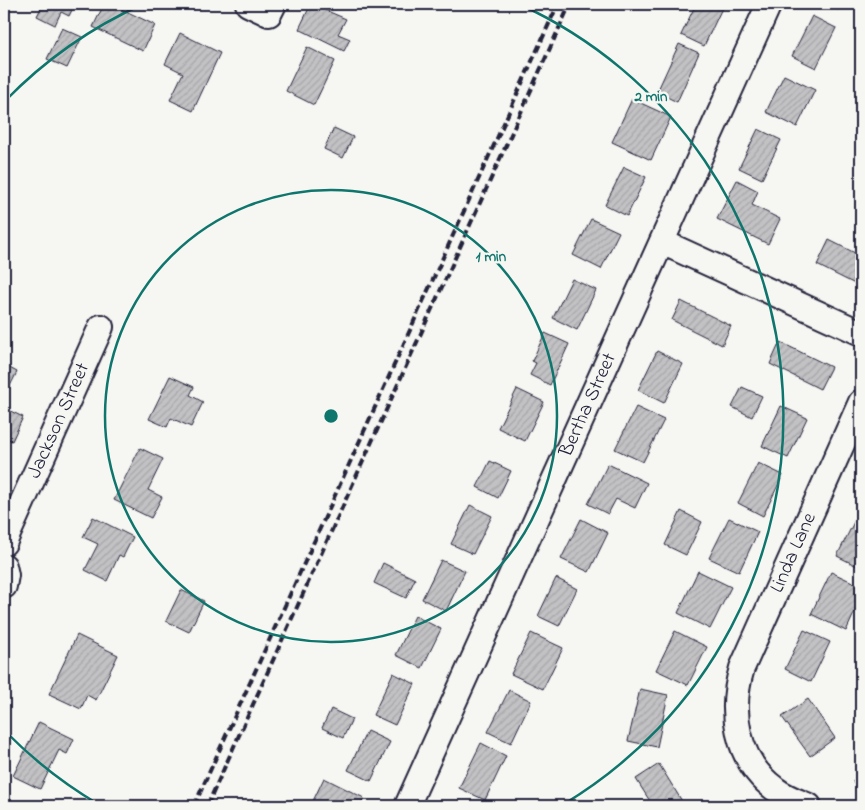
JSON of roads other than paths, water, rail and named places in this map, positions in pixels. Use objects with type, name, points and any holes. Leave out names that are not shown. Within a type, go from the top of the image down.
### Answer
[{"type":"street","points":[[248,4],[271,9]]},
{"type":"street","name":"Bertha Street","points":[[407,806],[769,4]]},
{"type":"street","points":[[662,242],[861,332]]},
{"type":"street","name":"Jackson Street","points":[[4,543],[101,326]]},
{"type":"street","name":"Linda Lane","points":[[809,806],[775,789],[756,770],[746,755],[740,739],[735,707],[737,683],[861,402]]},
{"type":"street","points":[[4,566],[6,575],[4,586]]},
{"type":"railway","points":[[194,806],[558,4]]},
{"type":"railway","points":[[207,806],[570,4]]}]
